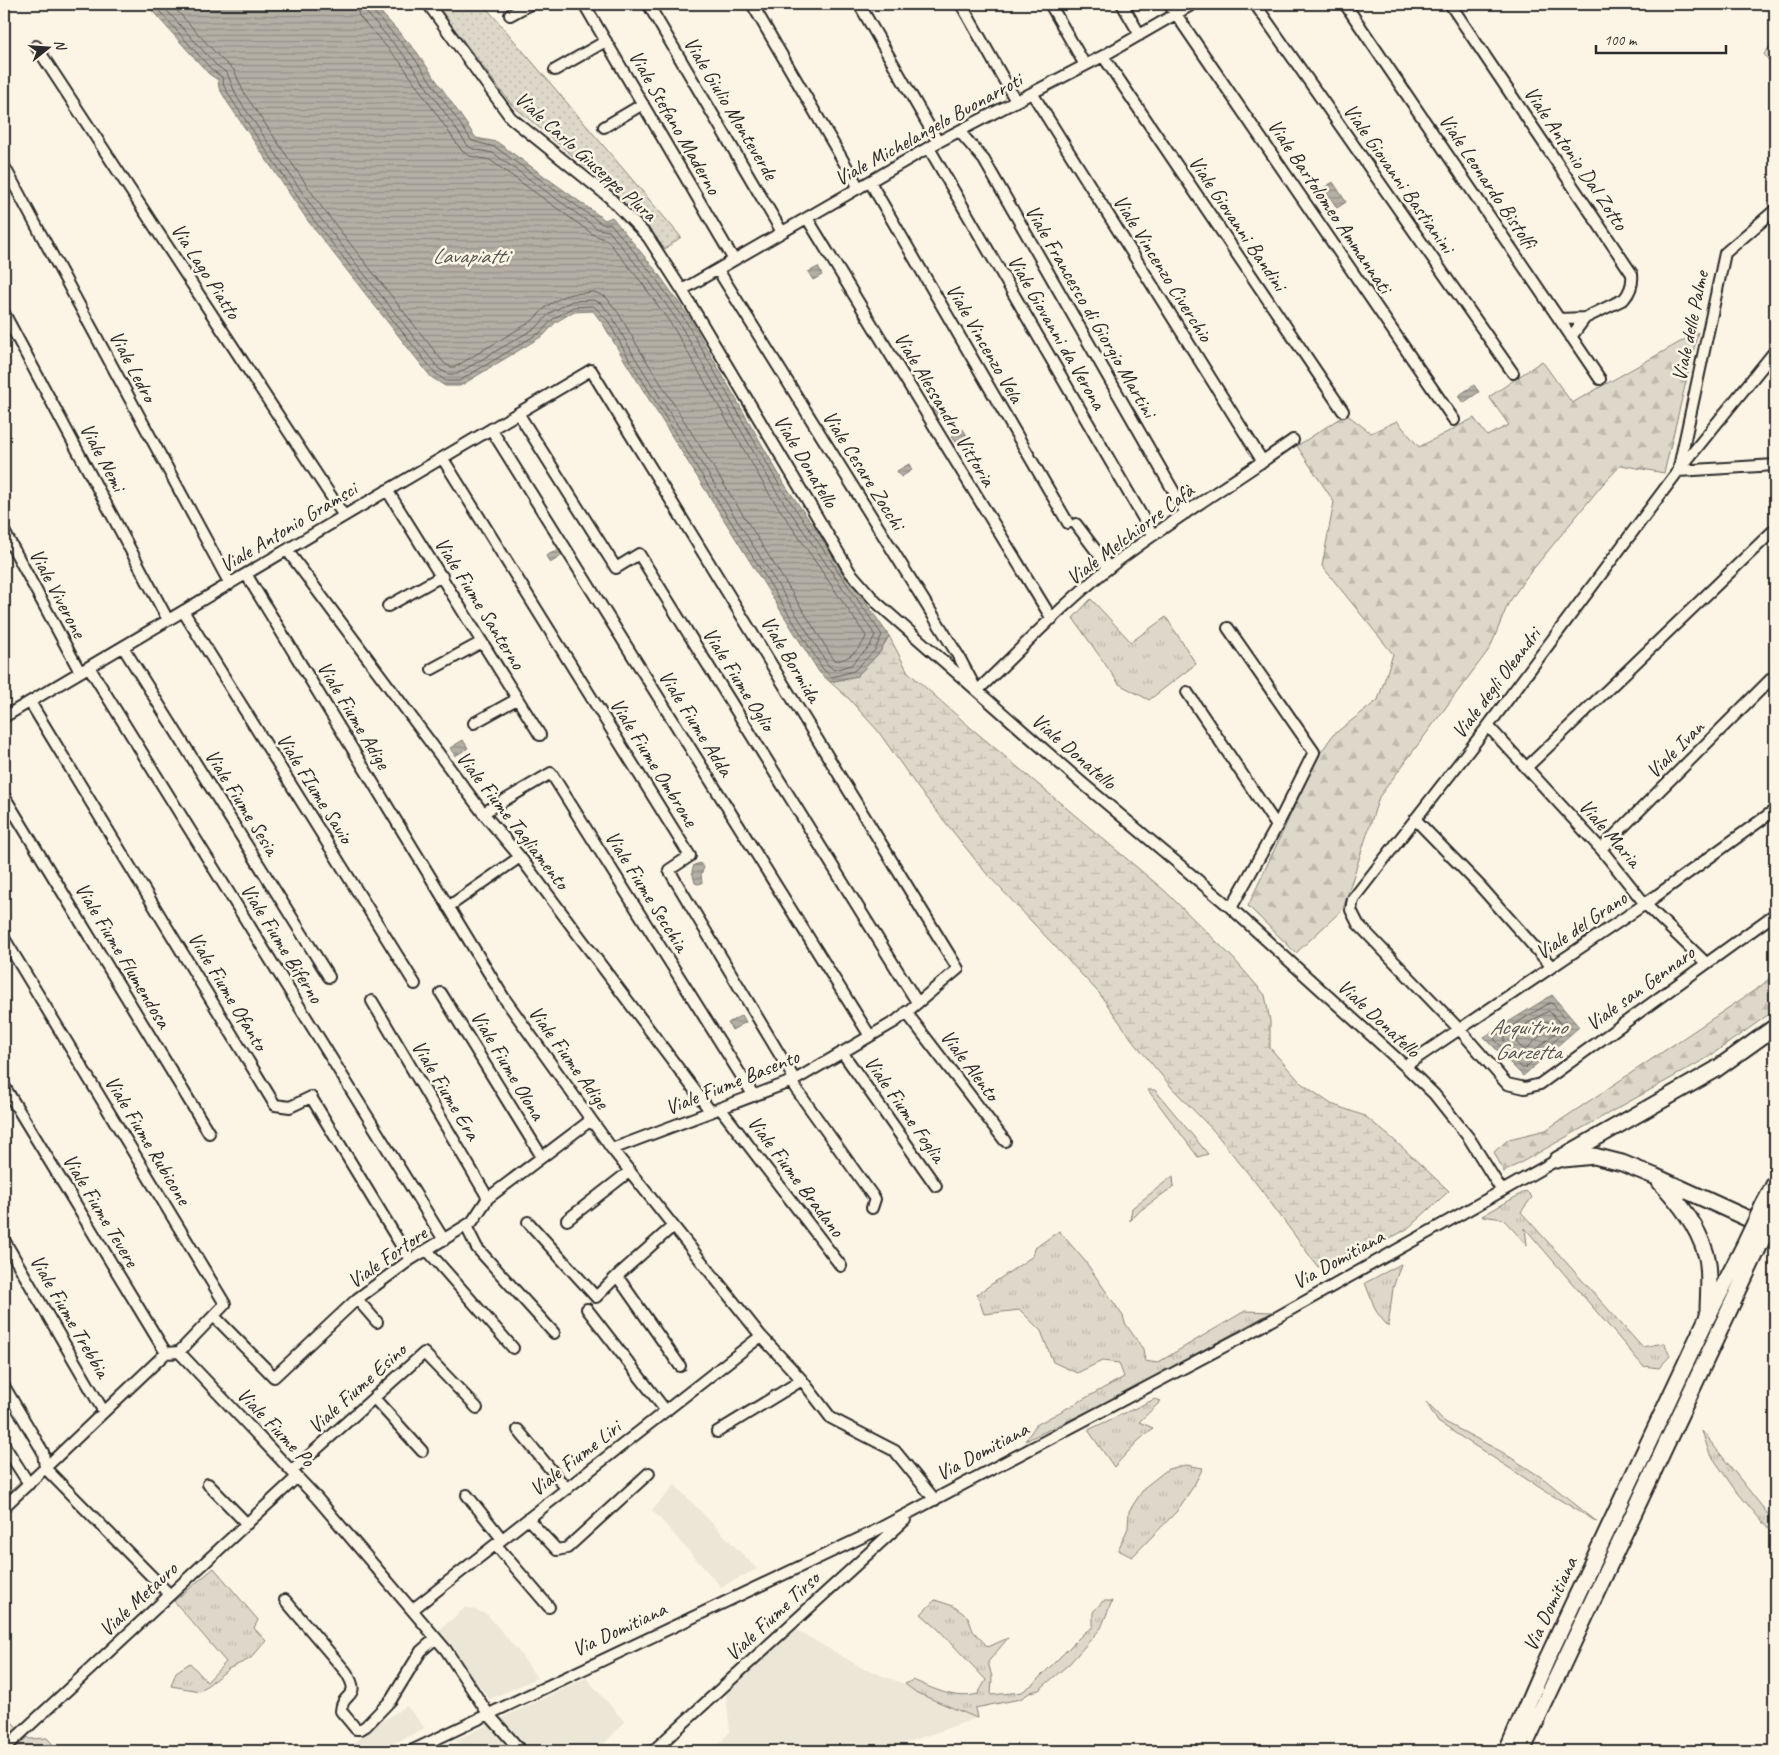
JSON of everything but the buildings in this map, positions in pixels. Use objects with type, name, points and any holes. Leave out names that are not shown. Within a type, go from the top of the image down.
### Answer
[{"type":"highway","points":[[1557,1160],[1715,1070],[1775,1027]]},
{"type":"highway","points":[[1557,1160],[1594,1156],[1622,1163],[1775,1231]]},
{"type":"highway","points":[[1654,1176],[1677,1200],[1694,1224],[1706,1255],[1707,1318]]},
{"type":"highway","name":"Via Domitiana","points":[[1522,1751],[1726,1318],[1750,1251],[1769,1209],[1775,1183]]},
{"type":"highway","name":"Via Domitiana","points":[[1507,1751],[1547,1659],[1707,1318],[1750,1251]]},
{"type":"street","name":"Viale Carlo Giuseppe Plura","points":[[428,4],[511,118],[609,196],[648,237],[682,290]]},
{"type":"street","points":[[510,15],[530,4]]},
{"type":"street","name":"Viale Stefano Maderno","points":[[584,4],[734,260]]},
{"type":"street","name":"Viale Giulio Monteverde","points":[[648,4],[782,232]]},
{"type":"street","points":[[752,4],[860,188]]},
{"type":"street","points":[[859,4],[938,142]]},
{"type":"street","points":[[962,4],[1016,101]]},
{"type":"street","points":[[1050,4],[1085,65]]},
{"type":"street","points":[[1122,4],[1140,35]]},
{"type":"street","name":"Viale Bartolomeo Ammannati","points":[[1169,4],[1454,420]]},
{"type":"street","name":"Viale Michelangelo Buonarroti","points":[[682,290],[938,142],[1102,56],[1193,4]]},
{"type":"street","name":"Viale Giovanni Bastianini","points":[[1255,4],[1513,373]]},
{"type":"street","name":"Viale Leonardo Bistolfi","points":[[1345,4],[1600,379]]},
{"type":"street","name":"Viale Antonio Dal Zotto","points":[[1450,4],[1632,274],[1633,281],[1624,299],[1585,318],[1559,318]]},
{"type":"street","points":[[555,70],[606,41]]},
{"type":"street","name":"Via Lago Piatto","points":[[36,46],[344,516]]},
{"type":"street","name":"Viale Giovanni Bandini","points":[[1102,56],[1343,412]]},
{"type":"street","name":"Viale Vincenzo Civerchio","points":[[1032,93],[1263,462]]},
{"type":"street","points":[[604,127],[643,104]]},
{"type":"street","name":"Viale Francesco di Giorgio Martini","points":[[959,131],[984,160],[1186,514]]},
{"type":"street","name":"Viale Giovanni da Verona","points":[[929,148],[1153,535]]},
{"type":"street","name":"Viale Ledro","points":[[4,166],[230,584]]},
{"type":"street","name":"Viale Vincenzo Vela","points":[[870,182],[1072,524],[1109,568]]},
{"type":"street","name":"Viale delle Palme","points":[[1678,471],[1725,252],[1775,210]]},
{"type":"street","name":"Viale Alessandro Vittoria","points":[[807,218],[1052,619]]},
{"type":"street","name":"Viale Cesare Zocchi","points":[[718,270],[959,657],[977,691]]},
{"type":"street","name":"Viale Donatello","points":[[682,290],[850,572],[876,602],[1081,782],[1231,908],[1405,1066],[1434,1094],[1469,1138],[1502,1191]]},
{"type":"street","name":"Viale Nemi","points":[[4,313],[168,620]]},
{"type":"street","name":"Viale Antonio Dal Zotto","points":[[1571,337],[1585,318]]},
{"type":"street","name":"Viale degli Oleandri","points":[[1460,1030],[1358,924],[1351,910],[1353,899],[1488,726],[1678,471],[1775,351]]},
{"type":"street","name":"Viale Antonio Gramsci","points":[[4,717],[591,370]]},
{"type":"street","name":"Viale Bormida","points":[[591,370],[958,969]]},
{"type":"street","name":"Viale Fiume Oglio","points":[[518,413],[616,568],[639,554],[918,1002]]},
{"type":"street","name":"Viale Fiume Adda","points":[[491,429],[870,1036]]},
{"type":"street","name":"Viale Melchiorre Cafà","points":[[977,691],[1052,619],[1109,568],[1153,535],[1294,440]]},
{"type":"street","name":"Viale Fiume Ombrone","points":[[443,459],[690,856],[669,870],[793,1081]]},
{"type":"street","points":[[1678,471],[1775,465]]},
{"type":"street","name":"Viale Fiume Santerno","points":[[387,490],[540,735]]},
{"type":"street","points":[[1526,768],[1775,529]]},
{"type":"street","name":"Viale Viverone","points":[[4,531],[80,672]]},
{"type":"street","name":"Viale Fiume Tagliamento","points":[[287,550],[483,812],[716,1110]]},
{"type":"street","name":"Viale Fiume Adige","points":[[246,574],[504,998],[612,1149],[761,1336],[802,1380],[831,1418],[895,1451],[935,1500]]},
{"type":"street","points":[[388,606],[442,576]]},
{"type":"street","name":"Viale FIume Savio","points":[[183,611],[415,984]]},
{"type":"street","points":[[1228,628],[1314,752],[1277,826],[1231,908]]},
{"type":"street","points":[[432,669],[482,642]]},
{"type":"street","name":"Viale Fiume Sesia","points":[[123,646],[329,977]]},
{"type":"street","name":"Viale Fiume Biferno","points":[[89,667],[444,1240]]},
{"type":"street","name":"Viale Ivan","points":[[1601,849],[1775,675]]},
{"type":"street","points":[[1187,692],[1277,826]]},
{"type":"street","points":[[474,723],[517,699]]},
{"type":"street","name":"Viale Fiume Ofanto","points":[[30,702],[276,1105],[290,1107],[311,1097],[410,1260]]},
{"type":"street","name":"Viale Maria","points":[[1488,726],[1601,849],[1645,904],[1706,963]]},
{"type":"street","name":"Viale Fiume Secchia","points":[[483,812],[551,773],[754,1096]]},
{"type":"street","name":"Viale Fiume Flumendosa","points":[[4,796],[209,1134]]},
{"type":"street","name":"Viale del Grano","points":[[1405,1066],[1645,904],[1775,810]]},
{"type":"street","points":[[1415,819],[1552,967]]},
{"type":"street","points":[[448,907],[520,858]]},
{"type":"street","name":"Viale san Gennaro","points":[[1460,1030],[1507,1084],[1526,1088],[1540,1084],[1775,914]]},
{"type":"street","name":"Viale Fiume Rubicone","points":[[4,938],[225,1304],[178,1352]]},
{"type":"street","name":"Viale Fiume Basento","points":[[612,1149],[793,1081],[896,1021],[958,969]]},
{"type":"street","name":"Viale Fiume Olona","points":[[442,993],[542,1157]]},
{"type":"street","name":"Viale Fiume Era","points":[[372,1001],[488,1198]]},
{"type":"street","name":"Viale Alento","points":[[906,1012],[1005,1141]]},
{"type":"street","name":"Viale Fiume Foglia","points":[[842,1052],[936,1186]]},
{"type":"street","points":[[793,1081],[875,1199],[872,1208]]},
{"type":"street","name":"Viale Fiume Tevere","points":[[4,1086],[166,1353]]},
{"type":"street","name":"Viale Fiume Bradano","points":[[716,1110],[841,1266]]},
{"type":"street","name":"Viale Fortore","points":[[214,1316],[274,1377],[358,1299],[410,1260],[472,1222],[488,1198],[591,1120]]},
{"type":"street","name":"Via Domitiana","points":[[411,1751],[873,1532],[1240,1338],[1557,1160]]},
{"type":"street","points":[[567,1220],[630,1171]]},
{"type":"street","points":[[528,1222],[596,1297],[673,1226]]},
{"type":"street","points":[[466,1226],[477,1248],[554,1333]]},
{"type":"street","name":"Viale Fiume Trebbia","points":[[4,1240],[104,1412]]},
{"type":"street","points":[[427,1250],[513,1348]]},
{"type":"street","points":[[617,1276],[680,1366]]},
{"type":"street","points":[[358,1299],[377,1322]]},
{"type":"street","points":[[587,1309],[666,1411]]},
{"type":"street","name":"Viale Fiume Liri","points":[[412,1610],[761,1336]]},
{"type":"street","points":[[4,1507],[166,1353],[178,1352]]},
{"type":"street","name":"Viale Fiume Po","points":[[178,1352],[316,1497],[446,1650],[489,1715],[521,1751]]},
{"type":"street","name":"Viale Fiume Esino","points":[[294,1474],[424,1353],[477,1408]]},
{"type":"street","points":[[718,1432],[802,1380]]},
{"type":"street","points":[[4,1386],[43,1452],[45,1468],[170,1596]]},
{"type":"street","points":[[374,1398],[422,1451]]},
{"type":"street","points":[[518,1430],[567,1489]]},
{"type":"street","points":[[4,1445],[29,1484]]},
{"type":"street","points":[[528,1519],[557,1550],[567,1548],[649,1473]]},
{"type":"street","name":"Viale Metauro","points":[[4,1749],[246,1524],[294,1474]]},
{"type":"street","points":[[208,1484],[246,1524]]},
{"type":"street","points":[[467,1495],[499,1542],[549,1607]]},
{"type":"street","name":"Viale Fiume Tirso","points":[[653,1751],[917,1509]]},
{"type":"street","points":[[285,1600],[346,1672],[353,1683],[352,1692],[341,1706],[341,1712],[356,1729],[366,1726],[391,1700],[421,1651],[436,1638]]},
{"type":"shaded area","points":[[675,1485],[757,1569],[721,1587],[652,1510]]},
{"type":"shaded area","points":[[466,1607],[487,1614],[519,1652],[537,1678],[490,1699],[437,1632]]},
{"type":"shaded area","points":[[795,1629],[864,1669],[905,1684],[917,1693],[977,1718],[883,1751],[712,1751],[730,1732],[726,1693]]},
{"type":"shaded area","points":[[586,1678],[625,1722],[597,1751],[467,1751],[456,1740]]},
{"type":"shaded area","points":[[407,1706],[425,1728],[379,1751],[345,1751],[377,1724]]},
{"type":"green space","points":[[436,4],[483,4],[681,237],[665,249],[611,188],[511,104]]},
{"type":"green space","points":[[1775,40],[1775,69],[1764,54]]},
{"type":"green space","points":[[1698,332],[1664,473],[1621,465],[1602,485],[1525,579],[1508,604],[1490,648],[1379,797],[1343,909],[1296,953],[1248,906],[1317,758],[1333,735],[1378,700],[1393,654],[1322,566],[1334,502],[1297,446],[1346,414],[1371,433],[1397,421],[1419,447],[1474,418],[1487,436],[1509,425],[1489,397],[1542,361],[1572,403]]},
{"type":"green space","points":[[1091,599],[1131,642],[1166,617],[1196,664],[1149,700],[1119,684],[1073,618]]},
{"type":"green space","points":[[889,636],[908,672],[971,728],[1165,891],[1233,958],[1265,995],[1270,1021],[1270,1048],[1301,1083],[1331,1104],[1365,1116],[1449,1191],[1407,1229],[1349,1261],[1318,1267],[1259,1187],[1213,1130],[1172,1088],[1133,1041],[1099,993],[986,873],[918,788],[878,731],[849,699],[830,682],[857,676],[879,653]]},
{"type":"green space","points":[[1775,973],[1775,1010],[1707,1058],[1504,1172],[1494,1152],[1509,1139],[1546,1130],[1761,986]]},
{"type":"green space","points":[[1148,1090],[1155,1090],[1208,1154],[1198,1157]]},
{"type":"green space","points":[[1173,1176],[1174,1186],[1141,1210],[1130,1221],[1132,1208]]},
{"type":"green space","points":[[1526,1191],[1532,1197],[1521,1212],[1642,1347],[1664,1343],[1670,1356],[1659,1368],[1643,1366],[1525,1228],[1527,1245],[1503,1219],[1482,1216]]},
{"type":"green space","points":[[1059,1231],[1085,1261],[1123,1316],[1125,1323],[1143,1349],[1145,1361],[1157,1363],[1245,1311],[1272,1312],[1112,1400],[1025,1441],[1036,1425],[1124,1377],[1119,1363],[1102,1361],[1077,1373],[1053,1362],[1041,1331],[1020,1310],[984,1314],[977,1294],[1033,1256],[1035,1248]]},
{"type":"green space","points":[[1401,1264],[1393,1288],[1388,1327],[1376,1311],[1365,1283]]},
{"type":"green space","points":[[1155,1399],[1161,1401],[1139,1422],[1153,1428],[1114,1467],[1088,1430]]},
{"type":"green space","points":[[1426,1402],[1445,1422],[1502,1452],[1544,1479],[1597,1522],[1438,1422]]},
{"type":"green space","points":[[1702,1431],[1775,1523],[1775,1537],[1733,1487],[1709,1452]]},
{"type":"green space","points":[[1186,1465],[1203,1468],[1177,1511],[1132,1557],[1118,1550],[1128,1528],[1129,1511],[1145,1487],[1168,1469]]},
{"type":"green space","points":[[214,1568],[258,1620],[254,1628],[266,1641],[250,1659],[230,1668],[200,1691],[171,1686],[176,1672],[190,1663],[207,1682],[226,1662],[174,1601]]},
{"type":"green space","points":[[935,1600],[953,1606],[968,1617],[973,1631],[988,1647],[1008,1638],[988,1662],[992,1677],[991,1695],[1022,1692],[1033,1684],[1084,1633],[1093,1627],[1093,1612],[1103,1601],[1112,1601],[1101,1628],[1070,1663],[1039,1690],[1031,1692],[1020,1699],[975,1708],[977,1718],[917,1693],[905,1684],[913,1680],[945,1693],[961,1696],[978,1694],[986,1680],[938,1629],[921,1614]]},
{"type":"green space","points":[[4,1714],[29,1739],[47,1738],[59,1751],[4,1751]]},
{"type":"water","name":"Lavapiatti","points":[[146,4],[371,4],[376,7],[416,51],[476,138],[497,142],[605,220],[612,217],[657,272],[689,317],[785,485],[889,636],[879,653],[857,676],[830,682],[819,672],[603,324],[593,311],[573,312],[556,322],[544,335],[460,386],[445,386],[431,377],[308,221],[228,103],[219,88],[218,80],[209,74]]},
{"type":"water","points":[[1333,182],[1346,202],[1337,208],[1324,188]]},
{"type":"water","points":[[818,267],[822,275],[813,280],[808,272]]},
{"type":"water","points":[[1474,385],[1479,392],[1463,403],[1458,396]]},
{"type":"water","points":[[938,404],[943,405],[945,410],[936,415],[933,414],[932,409]]},
{"type":"water","points":[[963,429],[967,436],[956,442],[952,436]]},
{"type":"water","points":[[909,464],[912,470],[901,477],[897,471]]},
{"type":"water","points":[[559,549],[563,555],[550,563],[546,556]]},
{"type":"water","points":[[463,740],[468,748],[455,756],[450,748]]},
{"type":"water","points":[[700,863],[704,868],[701,874],[702,883],[698,884],[695,883],[692,871],[694,865]]},
{"type":"water","name":"Acquitrino Garzetta","points":[[1552,995],[1579,1027],[1523,1076],[1484,1037]]},
{"type":"water","points":[[742,1015],[746,1022],[732,1030],[728,1023]]}]
